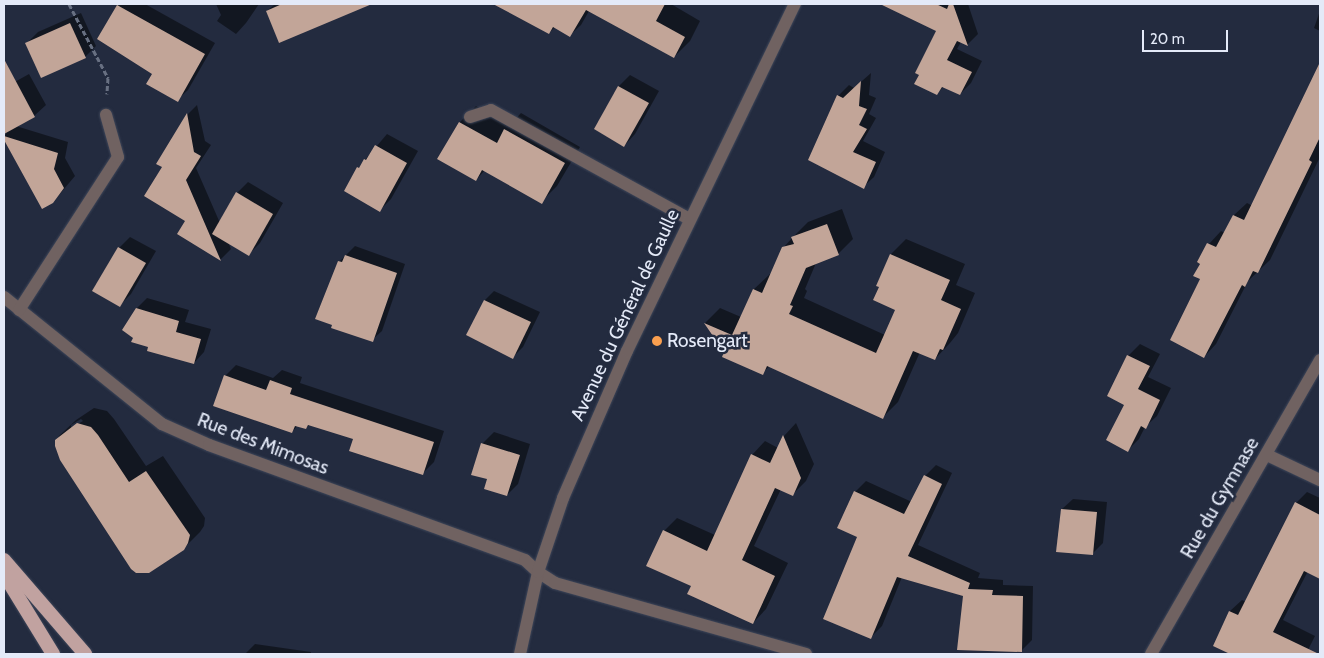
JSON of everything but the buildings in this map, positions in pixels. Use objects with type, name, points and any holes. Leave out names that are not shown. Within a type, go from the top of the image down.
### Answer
[{"type":"highway","points":[[4,560],[86,654]]},
{"type":"highway","points":[[4,574],[53,654]]},
{"type":"street","name":"Avenue du Général de Gaulle","points":[[520,654],[538,572],[563,498],[627,351],[689,219],[795,4]]},
{"type":"street","points":[[470,117],[491,110],[689,219]]},
{"type":"street","points":[[19,310],[118,158],[106,115]]},
{"type":"street","name":"Rue des Mimosas","points":[[4,297],[162,424],[209,445],[525,560],[554,583],[806,654]]},
{"type":"street","name":"Rue du Gymnase","points":[[1151,654],[1320,360]]},
{"type":"street","points":[[1267,455],[1320,480]]},
{"type":"path","points":[[69,4],[108,78],[106,115]]},
{"type":"place","name":"Rosengart","points":[[657,341]]}]
